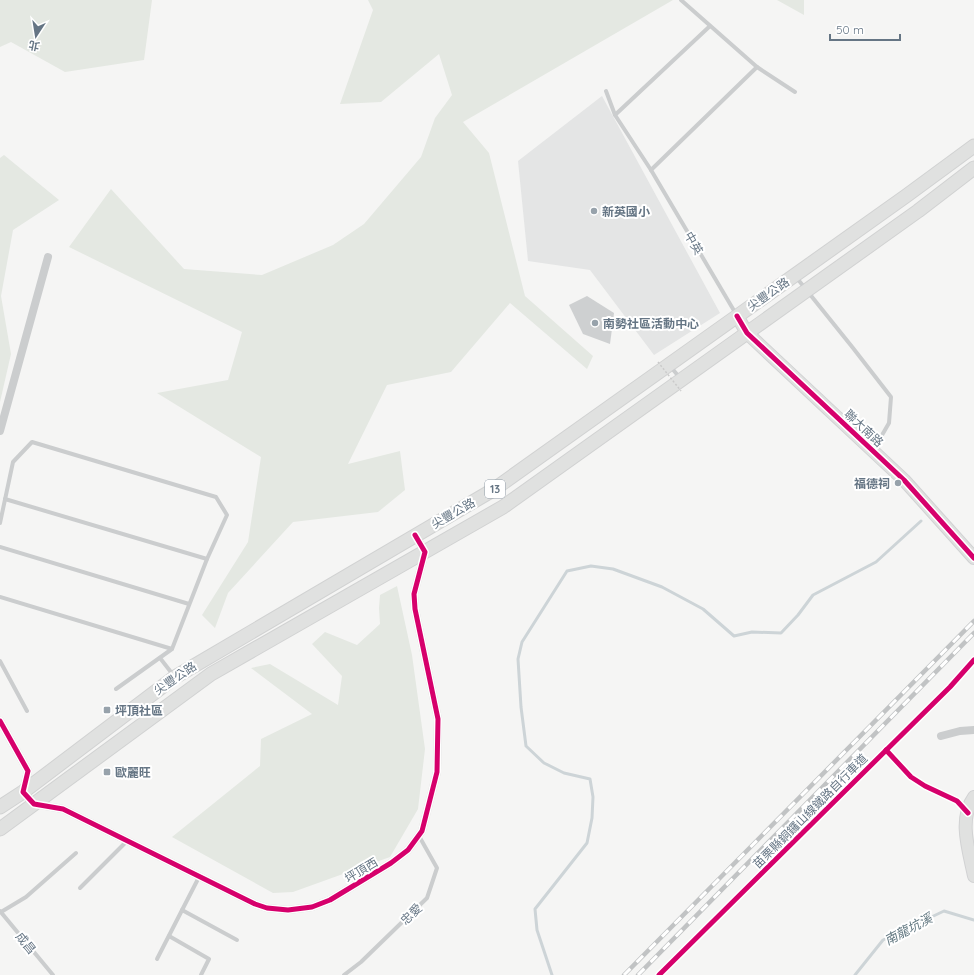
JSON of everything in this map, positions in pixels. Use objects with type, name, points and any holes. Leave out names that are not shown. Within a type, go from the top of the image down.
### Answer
[{"type":"main road","name":"尖豐公路","points":[[0,807],[23,792],[175,677],[493,490],[663,363],[737,316],[974,146]]},
{"type":"main road","name":"尖豐公路","points":[[0,828],[211,674],[503,507],[681,386],[747,332],[918,211],[974,168]]},
{"type":"street","points":[[0,431],[48,256]]},
{"type":"street","name":"聯大南路","points":[[737,316],[747,332],[904,480],[974,558]]},
{"type":"street","points":[[415,535],[425,552]]},
{"type":"street","name":"坪頂西","points":[[34,804],[63,809],[267,908],[288,910],[312,907],[330,900],[391,864],[408,850],[422,831],[437,772],[438,719],[415,609],[414,594],[425,552]]},
{"type":"street","points":[[0,721],[28,771],[23,792],[34,804]]},
{"type":"street","points":[[941,736],[960,731],[974,730]]},
{"type":"street","points":[[974,797],[969,804],[965,826],[974,876]]},
{"type":"lane","points":[[681,0],[757,67],[795,92]]},
{"type":"lane","points":[[615,116],[710,26]]},
{"type":"lane","points":[[652,170],[757,67]]},
{"type":"lane","name":"中英","points":[[606,91],[615,116],[652,170],[737,316]]},
{"type":"lane","points":[[794,275],[891,397],[889,423],[873,450]]},
{"type":"lane","points":[[663,363],[681,386]]},
{"type":"lane","points":[[0,523],[13,462],[32,442],[216,497],[227,515],[207,559],[172,649],[116,689]]},
{"type":"lane","points":[[5,499],[207,559]]},
{"type":"lane","points":[[0,547],[190,604]]},
{"type":"lane","points":[[0,597],[172,649]]},
{"type":"lane","points":[[160,658],[175,677]]},
{"type":"lane","points":[[0,661],[27,711]]},
{"type":"lane","name":"忠愛","points":[[344,975],[361,962],[427,898],[437,868],[419,836]]},
{"type":"lane","points":[[80,888],[128,841]]},
{"type":"lane","points":[[1,912],[26,898],[76,853]]},
{"type":"lane","points":[[157,959],[199,876]]},
{"type":"lane","points":[[182,910],[237,940]]},
{"type":"lane","name":"成昌","points":[[1,912],[53,975]]},
{"type":"lane","points":[[169,936],[209,959],[201,975]]},
{"type":"path","points":[[663,363],[681,386]]},
{"type":"shaded area","points":[[0,0],[152,0],[144,60],[65,72],[11,42],[0,47]]},
{"type":"shaded area","points":[[368,0],[673,0],[463,122],[489,153],[525,296],[593,356],[587,369],[510,303],[451,372],[387,385],[348,464],[400,451],[405,490],[378,512],[293,522],[228,593],[215,628],[202,615],[248,542],[261,457],[157,393],[228,380],[242,332],[69,247],[111,189],[184,269],[262,275],[333,245],[364,224],[421,157],[435,118],[452,95],[439,54],[381,102],[340,104],[373,10]]},
{"type":"shaded area","points":[[777,0],[804,0],[804,15]]},
{"type":"shaded area","name":"新英國小","points":[[602,96],[720,313],[654,355],[590,270],[528,261],[518,161]]},
{"type":"shaded area","points":[[4,155],[59,200],[13,230],[1,296],[11,354],[0,402],[0,158]]},
{"type":"shaded area","points":[[397,586],[412,655],[425,749],[418,809],[390,857],[293,892],[273,893],[172,837],[260,766],[261,739],[312,714],[251,668],[270,664],[338,705],[342,676],[312,644],[325,632],[357,645],[380,624],[380,595]]},
{"type":"building","name":"南勢社區活動中心","points":[[587,296],[614,313],[610,344],[583,334],[569,305]]},
{"type":"waterway","points":[[552,975],[537,930],[535,909],[587,843],[592,818],[593,797],[590,779],[564,773],[544,763],[526,746],[521,707],[518,659],[522,642],[567,571],[591,566],[613,569],[662,587],[703,609],[734,636],[752,632],[781,633],[798,615],[813,595],[876,562],[921,521]]},
{"type":"waterway","name":"南龍坑溪","points":[[855,975],[883,940],[944,911],[974,920]]},
{"type":"railway","points":[[624,975],[974,621]]},
{"type":"railway","points":[[638,975],[974,633]]},
{"type":"cycle path","points":[[737,316],[747,333],[904,480],[974,558]]},
{"type":"cycle path","points":[[0,721],[28,771],[23,792],[34,804],[63,809],[255,904],[267,908],[288,910],[312,907],[330,900],[391,863],[408,850],[422,831],[437,772],[438,719],[415,609],[414,594],[425,552],[415,535]]},
{"type":"cycle path","name":"苗栗縣銅鑼山線鐵路自行車道","points":[[659,975],[950,687],[974,660]]},
{"type":"cycle path","points":[[886,750],[911,777],[925,786],[957,801],[968,813]]},
{"type":"place","name":"新英國小","points":[[594,211]]},
{"type":"place","name":"南勢社區活動中心","points":[[595,323]]},
{"type":"place","name":"福德祠","points":[[898,483]]},
{"type":"place","name":"坪頂社區","points":[[107,710]]},
{"type":"place","name":"歐麗旺","points":[[107,772]]}]
